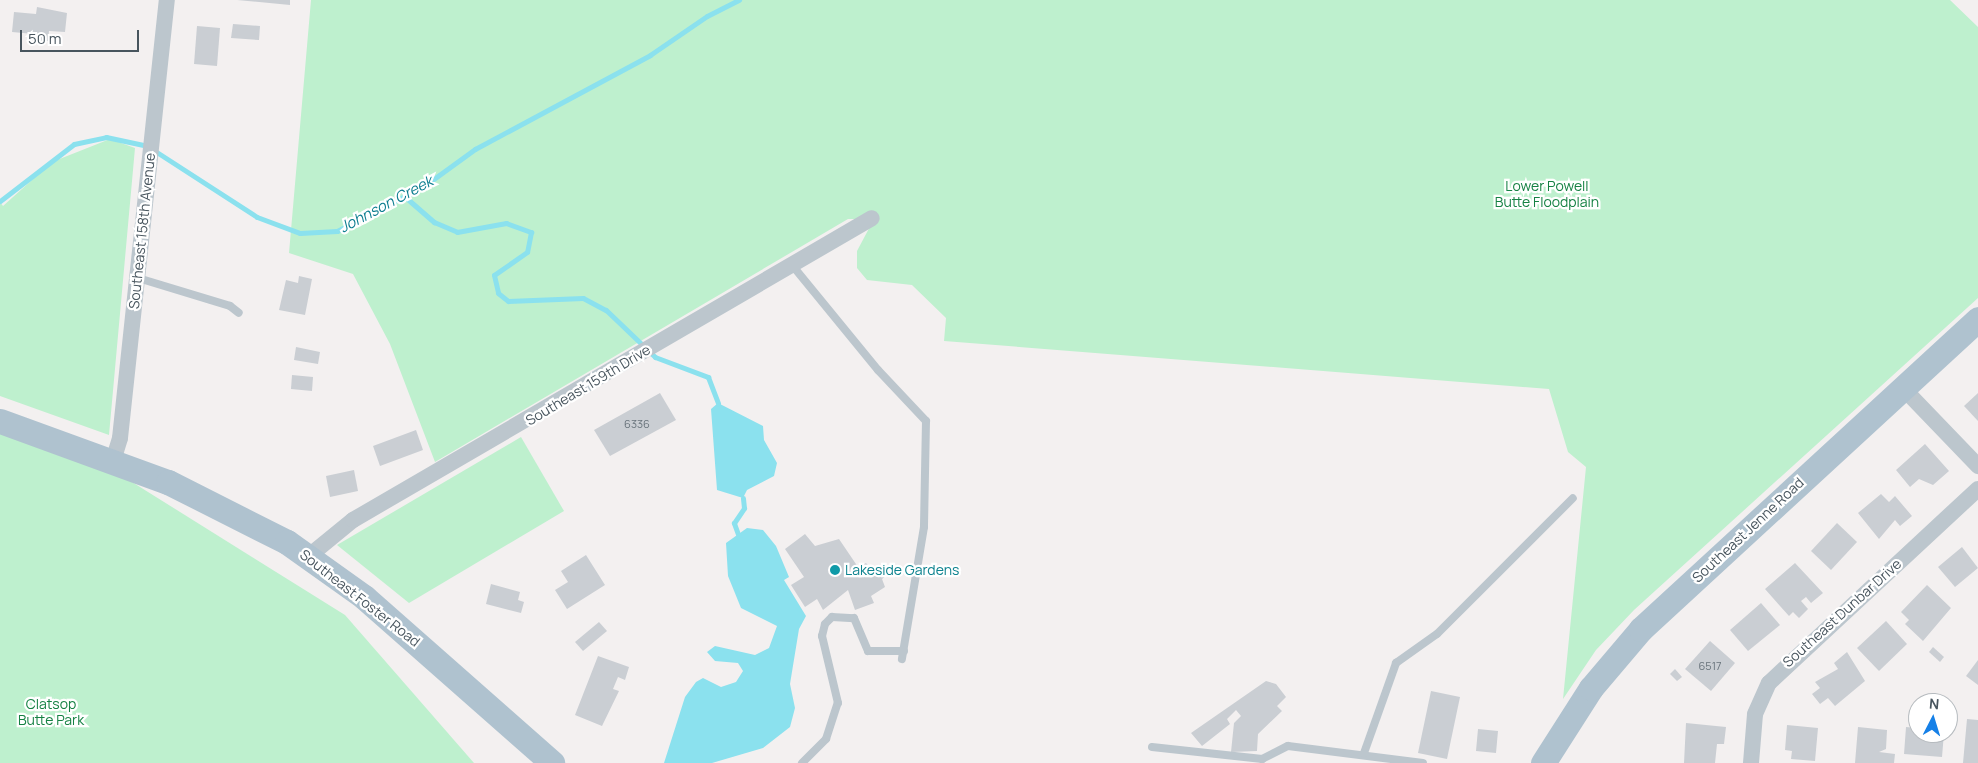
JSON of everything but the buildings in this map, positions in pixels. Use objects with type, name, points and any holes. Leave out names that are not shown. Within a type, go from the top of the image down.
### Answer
[{"type":"main road","name":"Southeast Jenne Road","points":[[1543,763],[1591,688],[1641,629],[1978,319]]},
{"type":"main road","name":"Southeast Foster Road","points":[[0,421],[113,461],[221,506],[308,556],[371,603],[552,763]]},
{"type":"street","name":"Southeast 158th Avenue","points":[[113,461],[120,443],[151,140],[168,0]]},
{"type":"street","name":"Southeast 159th Drive","points":[[308,556],[352,520],[872,218]]},
{"type":"street","points":[[1902,387],[1978,466]]},
{"type":"street","name":"Southeast Dunbar Drive","points":[[1751,763],[1755,714],[1769,683],[1978,489]]},
{"type":"lane","points":[[792,265],[878,370],[926,421],[924,527],[903,655],[868,651],[854,618],[832,617],[825,624],[822,636],[838,704],[826,739],[802,763]]},
{"type":"lane","points":[[138,278],[230,306],[239,313]]},
{"type":"lane","points":[[1364,753],[1396,663],[1437,634],[1573,498]]},
{"type":"lane","points":[[1152,747],[1262,759],[1288,746],[1364,753],[1423,763]]},
{"type":"green space","name":"Lower Powell Butte Floodplain","points":[[311,0],[1950,0],[1978,27],[1978,298],[1634,610],[1596,650],[1563,699],[1586,467],[1568,452],[1549,389],[944,341],[946,318],[912,285],[867,280],[857,268],[857,251],[874,219],[848,219],[435,462],[390,344],[353,274],[289,253]]},
{"type":"green space","points":[[110,139],[135,148],[109,435],[0,396],[0,202],[3,206],[52,162]]},
{"type":"green space","name":"Clatsop Butte Park","points":[[0,433],[108,467],[345,615],[474,763],[0,763]]},
{"type":"green space","points":[[521,437],[564,511],[409,603],[337,545]]},
{"type":"water","points":[[718,403],[763,426],[764,440],[777,463],[774,476],[747,490],[743,498],[717,490],[711,409]]},
{"type":"water","points":[[747,528],[763,530],[776,546],[789,577],[784,580],[806,616],[799,629],[790,684],[795,708],[790,727],[763,748],[712,763],[664,763],[685,697],[696,682],[703,678],[721,687],[736,682],[743,671],[738,663],[715,661],[707,652],[715,646],[755,655],[769,648],[777,626],[741,608],[728,576],[726,543]]},
{"type":"waterway","name":"Johnson Creek","points":[[155,151],[257,217],[300,233],[337,231],[424,186],[475,149],[650,55],[707,16],[739,0]]},
{"type":"waterway","name":"Johnson Creek","points":[[0,201],[74,144],[106,137],[148,146]]},
{"type":"waterway","points":[[404,196],[434,222],[457,232],[506,223],[531,232],[527,252],[494,275],[498,293],[508,301],[583,298],[606,310],[655,357],[708,377],[718,403]]},
{"type":"waterway","points":[[739,537],[734,523],[744,508],[743,498]]},
{"type":"place","name":"Lakeside Gardens","points":[[835,570]]}]
